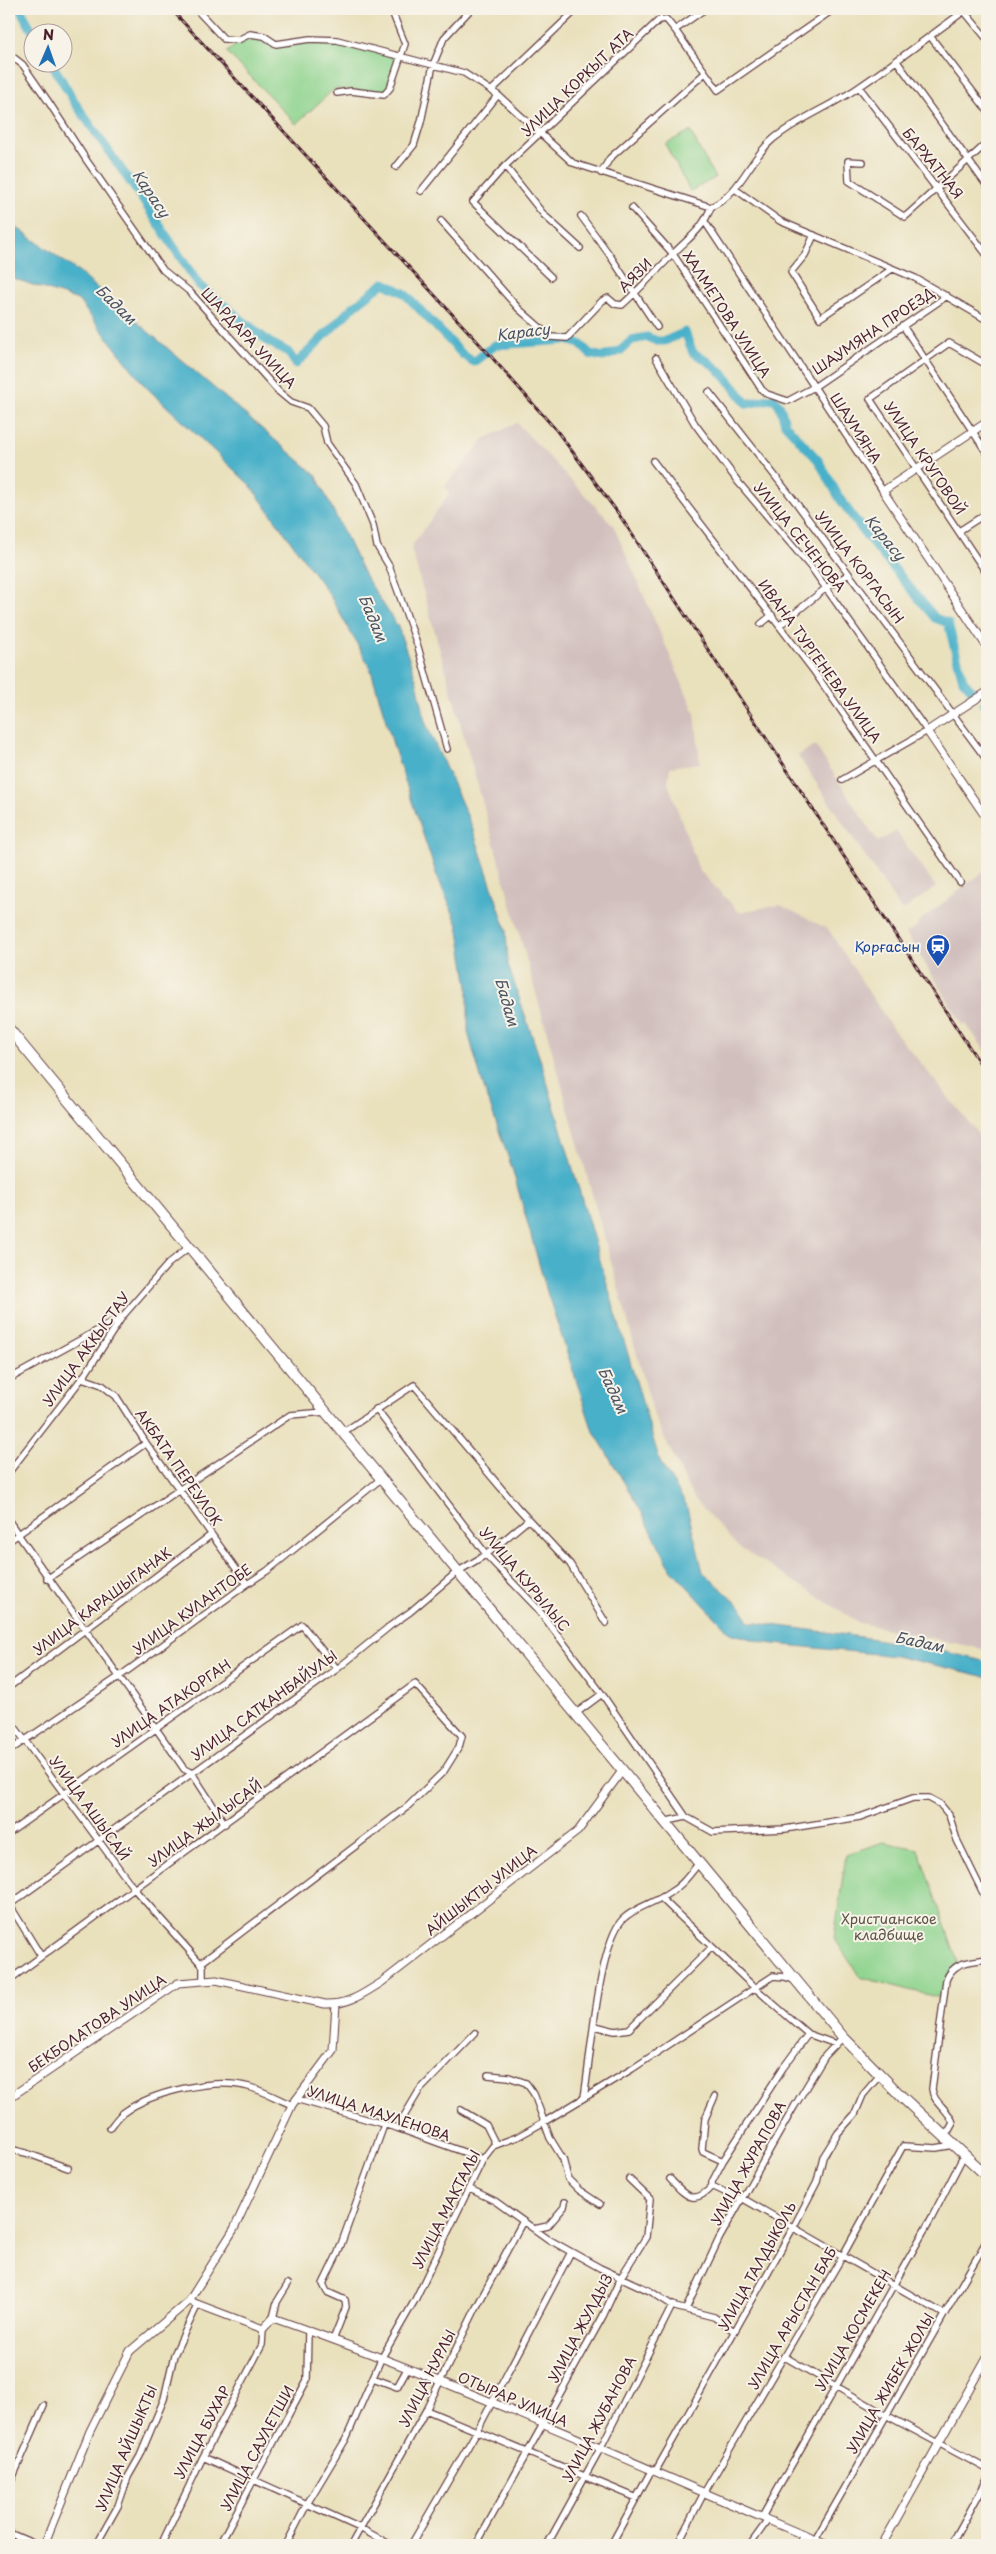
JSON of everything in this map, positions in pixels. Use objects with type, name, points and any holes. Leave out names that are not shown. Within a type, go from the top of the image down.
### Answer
[{"type":"highway","points":[[9,1029],[325,1412],[382,1478],[663,1822],[798,1982],[839,2040],[880,2075],[987,2176]]},
{"type":"street","points":[[196,9],[224,39],[238,40],[250,34],[264,36],[276,44],[310,39],[337,40],[464,74],[498,94],[540,135],[573,163],[711,207],[722,202],[735,189],[756,158],[772,140],[859,87],[966,10],[987,39]]},
{"type":"street","points":[[337,93],[351,91],[384,94],[390,88],[405,44],[391,9]]},
{"type":"street","points":[[396,167],[414,145],[433,65],[444,38],[471,9]]},
{"type":"street","points":[[491,91],[577,9]]},
{"type":"street","points":[[705,9],[675,30],[718,90],[834,9]]},
{"type":"street","name":"УЛИЦА КОРКЫТ АТА","points":[[552,277],[473,202],[505,166],[540,135],[659,20],[666,20],[675,30]]},
{"type":"street","points":[[930,36],[987,110]]},
{"type":"street","name":"ШАРДАРА УЛИЦА","points":[[9,54],[23,66],[33,80],[163,270],[190,292],[279,392],[291,402],[308,408],[323,426],[327,443],[356,484],[374,525],[377,546],[388,566],[418,647],[447,749]]},
{"type":"street","points":[[896,60],[987,186]]},
{"type":"street","points":[[601,173],[610,158],[705,73]]},
{"type":"street","name":"БАРХАТНАЯ","points":[[859,87],[987,254]]},
{"type":"street","points":[[421,191],[498,94]]},
{"type":"street","points":[[863,162],[848,161],[849,181],[905,217],[987,143]]},
{"type":"street","points":[[505,166],[544,215],[580,248]]},
{"type":"street","points":[[735,189],[780,221],[892,268],[987,320]]},
{"type":"street","name":"АЯЗИ","points":[[441,221],[519,309],[551,338],[567,338],[602,301],[608,298],[615,304],[622,305],[636,293],[706,222],[711,207]]},
{"type":"street","name":"ХАЛМЕТОВА УЛИЦА","points":[[632,208],[673,254],[762,390],[767,394],[788,401],[814,387]]},
{"type":"street","points":[[581,216],[636,293],[657,327]]},
{"type":"street","name":"ШАУМЯНА","points":[[706,222],[882,491],[987,647]]},
{"type":"street","points":[[814,235],[806,255],[791,272],[820,318],[892,268]]},
{"type":"street","name":"ШАУМЯНА ПРОЕЗД","points":[[814,387],[946,296]]},
{"type":"street","points":[[903,326],[987,453]]},
{"type":"street","name":"УЛИЦА КРУГОВОЙ","points":[[987,365],[949,343],[870,398],[987,574]]},
{"type":"street","name":"УЛИЦА СЕЧЕНОВА","points":[[656,358],[695,424],[740,483],[826,588],[987,819]]},
{"type":"street","name":"УЛИЦА КОРГАСЫН","points":[[709,392],[849,574],[987,760]]},
{"type":"street","points":[[882,491],[987,422]]},
{"type":"street","name":"ИВАНА ТУРГЕНЕВА УЛИЦА","points":[[653,461],[780,625],[877,760],[960,882]]},
{"type":"street","points":[[959,531],[987,513]]},
{"type":"street","points":[[780,625],[826,588],[849,574]]},
{"type":"street","points":[[761,624],[772,615]]},
{"type":"street","points":[[842,780],[927,731],[987,692]]},
{"type":"street","name":"УЛИЦА АККЫСТАУ","points":[[9,1472],[82,1378],[122,1317],[168,1264],[189,1247]]},
{"type":"street","points":[[9,1379],[122,1317]]},
{"type":"street","name":"АКБАТА ПЕРЕУЛОК","points":[[82,1378],[102,1385],[116,1396],[178,1489],[247,1584]]},
{"type":"street","points":[[342,1432],[414,1385],[528,1520],[570,1564],[606,1622]]},
{"type":"street","name":"УЛИЦА КУРЫЛЫС","points":[[376,1410],[487,1554],[538,1609],[602,1694],[686,1817]]},
{"type":"street","points":[[47,1579],[290,1415],[325,1412]]},
{"type":"street","points":[[9,1541],[146,1443]]},
{"type":"street","name":"УЛИЦА КУЛАНТОБЕ","points":[[9,1750],[120,1676],[267,1571],[382,1478]]},
{"type":"street","name":"УЛИЦА САТКАНБАЙУЛЫ","points":[[9,1905],[338,1669],[457,1572],[487,1554],[528,1520]]},
{"type":"street","points":[[9,1521],[47,1579],[120,1676],[184,1769],[192,1773],[225,1824]]},
{"type":"street","name":"УЛИЦА КАРАШЫГАНАК","points":[[9,1687],[211,1535]]},
{"type":"street","name":"УЛИЦА АТАКОРГАН","points":[[9,1833],[302,1625],[338,1669]]},
{"type":"street","name":"УЛИЦА ЖЫЛЫСАЙ","points":[[9,1980],[135,1890],[415,1684],[462,1736],[459,1746],[444,1771],[407,1807],[201,1962]]},
{"type":"street","points":[[575,1714],[602,1694]]},
{"type":"street","name":"УЛИЦА АШЫСАЙ","points":[[9,1719],[135,1890],[201,1962]]},
{"type":"street","name":"АЙШЫКТЫ УЛИЦА","points":[[203,1981],[216,1980],[336,2004],[354,2000],[382,1982],[578,1831],[622,1771]]},
{"type":"street","points":[[663,1822],[686,1817],[713,1832],[785,1829],[860,1817],[913,1798],[929,1798],[940,1804],[949,1815],[958,1840],[987,1901]]},
{"type":"street","points":[[584,2097],[595,2026],[599,1982],[620,1923],[625,1917],[661,1898],[684,1882],[699,1863]]},
{"type":"street","points":[[661,1898],[711,1948],[808,2034],[839,2040]]},
{"type":"street","points":[[9,1905],[41,1956]]},
{"type":"street","points":[[595,2026],[615,2031],[629,2029],[711,1948]]},
{"type":"street","points":[[942,2134],[948,2132],[953,2123],[951,2115],[932,2096],[932,2090],[946,1980],[960,1963],[987,1959]]},
{"type":"street","points":[[201,1962],[204,1966],[203,1981]]},
{"type":"street","name":"УЛИЦА МАКТАЛЫ","points":[[286,2545],[307,2504],[346,2439],[381,2359],[415,2300],[483,2159],[496,2145],[544,2122],[632,2069],[773,1976],[785,1977],[798,1982]]},
{"type":"street","name":"БЕКБОЛАТОВА УЛИЦА","points":[[9,2098],[178,1984],[203,1981]]},
{"type":"street","points":[[44,2545],[90,2431],[130,2351],[188,2300],[221,2251],[294,2102],[333,2050],[336,2004]]},
{"type":"street","points":[[397,2128],[419,2091],[475,2033]]},
{"type":"street","points":[[670,2180],[687,2196],[692,2198],[697,2198],[712,2186],[712,2182],[723,2161],[783,2068],[808,2034]]},
{"type":"street","name":"УЛИЦА ЖУРАПОВА","points":[[686,2309],[742,2198],[825,2056],[839,2040]]},
{"type":"street","points":[[488,2075],[509,2077],[526,2082],[534,2094],[544,2122],[563,2159],[568,2179],[600,2204]]},
{"type":"street","name":"УЛИЦА ТАЛДЫКОЛЬ","points":[[611,2545],[636,2498],[653,2472],[793,2228],[817,2182],[823,2157],[838,2133],[855,2114],[863,2095],[880,2075]]},
{"type":"street","name":"УЛИЦА МАУЛЕНОВА","points":[[110,2128],[122,2113],[150,2098],[193,2087],[219,2084],[248,2086],[294,2102],[397,2128],[483,2159]]},
{"type":"street","points":[[715,2096],[705,2119],[702,2149],[704,2152],[723,2161]]},
{"type":"street","points":[[460,2110],[486,2125],[496,2145]]},
{"type":"street","points":[[333,2340],[346,2307],[345,2300],[327,2292],[323,2284],[338,2253],[384,2125]]},
{"type":"street","name":"УЛИЦА АРЫСТАН БАБ","points":[[676,2545],[704,2493],[842,2257],[903,2146],[936,2148],[953,2145]]},
{"type":"street","points":[[9,2149],[68,2168]]},
{"type":"street","name":"УЛИЦА КОСМЕКЕН","points":[[750,2545],[835,2386],[932,2216],[964,2155]]},
{"type":"street","name":"УЛИЦА ЖУЛДЫЗ","points":[[476,2545],[528,2452],[541,2424],[603,2316],[621,2277],[646,2237],[650,2199],[629,2179]]},
{"type":"street","points":[[712,2186],[737,2198],[742,2198],[892,2286],[944,2314]]},
{"type":"street","points":[[470,2189],[495,2201],[534,2229],[571,2252],[673,2304],[714,2316],[734,2331]]},
{"type":"street","points":[[534,2229],[548,2226],[564,2207],[565,2202]]},
{"type":"street","name":"УЛИЦА НУРЛЫ","points":[[351,2545],[441,2382],[476,2308],[523,2221]]},
{"type":"street","name":"УЛИЦА ЖИБЕК ЖОЛЫ","points":[[815,2540],[987,2240]]},
{"type":"street","points":[[411,2545],[477,2431],[490,2402],[571,2252]]},
{"type":"street","points":[[188,2300],[263,2329],[273,2318],[276,2302],[288,2284]]},
{"type":"street","name":"УЛИЦА АЙШЫКТЫ","points":[[96,2545],[118,2506],[128,2477],[140,2456],[164,2399],[174,2355],[198,2304]]},
{"type":"street","name":"УЛИЦА ЖУБАНОВА","points":[[547,2545],[600,2449],[673,2304]]},
{"type":"street","name":"ОТЫРАР УЛИЦА","points":[[273,2318],[490,2402],[828,2545]]},
{"type":"street","name":"УЛИЦА БУХАР","points":[[160,2545],[202,2457],[262,2345],[263,2329]]},
{"type":"street","name":"УЛИЦА САУЛЕТШИ","points":[[219,2545],[307,2380],[308,2330]]},
{"type":"street","points":[[784,2357],[886,2415],[987,2469]]},
{"type":"street","points":[[882,2545],[987,2357]]},
{"type":"street","points":[[372,2378],[397,2387],[407,2369]]},
{"type":"street","points":[[9,2486],[44,2406]]},
{"type":"street","points":[[426,2410],[636,2498]]},
{"type":"street","points":[[202,2457],[360,2528],[391,2545]]},
{"type":"street","points":[[9,2465],[16,2469]]},
{"type":"street","points":[[951,2545],[987,2480]]},
{"type":"street","points":[[9,2533],[37,2545]]},
{"type":"street","points":[[798,2545],[803,2535]]},
{"type":"shaded area","points":[[517,423],[613,525],[695,713],[700,763],[670,767],[668,783],[699,870],[739,912],[780,905],[828,929],[892,1028],[987,1145],[987,1650],[860,1623],[737,1546],[692,1496],[654,1415],[411,547],[449,494],[445,486],[484,439]]},
{"type":"shaded area","points":[[815,745],[878,842],[896,831],[936,887],[902,911],[798,756]]},
{"type":"shaded area","points":[[987,869],[987,1053],[966,1024],[963,1025],[906,933]]},
{"type":"green space","points":[[247,36],[283,45],[333,42],[399,58],[387,92],[334,89],[296,124],[227,52]]},
{"type":"green space","points":[[690,131],[715,178],[690,191],[665,144]]},
{"type":"green space","name":"Христианское кладбище","points":[[883,1842],[918,1849],[958,1962],[940,1998],[860,1977],[834,1938],[846,1855]]},
{"type":"water","name":"Бадам","points":[[9,222],[76,270],[316,475],[364,574],[398,627],[417,682],[426,724],[471,824],[506,929],[508,965],[542,1065],[660,1462],[686,1504],[703,1572],[740,1606],[750,1622],[928,1648],[987,1662],[987,1677],[895,1656],[765,1643],[730,1633],[671,1569],[641,1511],[592,1428],[547,1292],[512,1168],[482,1082],[468,1032],[468,987],[458,925],[437,876],[395,751],[370,667],[329,594],[250,485],[145,386],[78,300],[9,277]]},
{"type":"waterway","name":"Карасу","points":[[20,9],[27,22]]},
{"type":"waterway","name":"Карасу","points":[[57,72],[75,103],[199,285],[269,342],[288,352],[296,364],[353,307],[384,283],[404,293],[463,355],[474,362],[495,345],[566,340],[580,344],[590,354],[603,357],[620,351],[632,340],[647,337],[657,341],[665,341],[685,332],[693,353],[717,368],[747,404],[774,398],[780,406],[785,424],[818,460],[840,499],[866,535],[935,618],[948,623],[963,680],[972,690]]},
{"type":"waterway","name":"Карасу","points":[[984,705],[987,709]]},
{"type":"railway","points":[[171,9],[488,353],[557,431],[618,513],[987,1074]]},
{"type":"place","name":"Қорғасын","points":[[938,967]]}]
